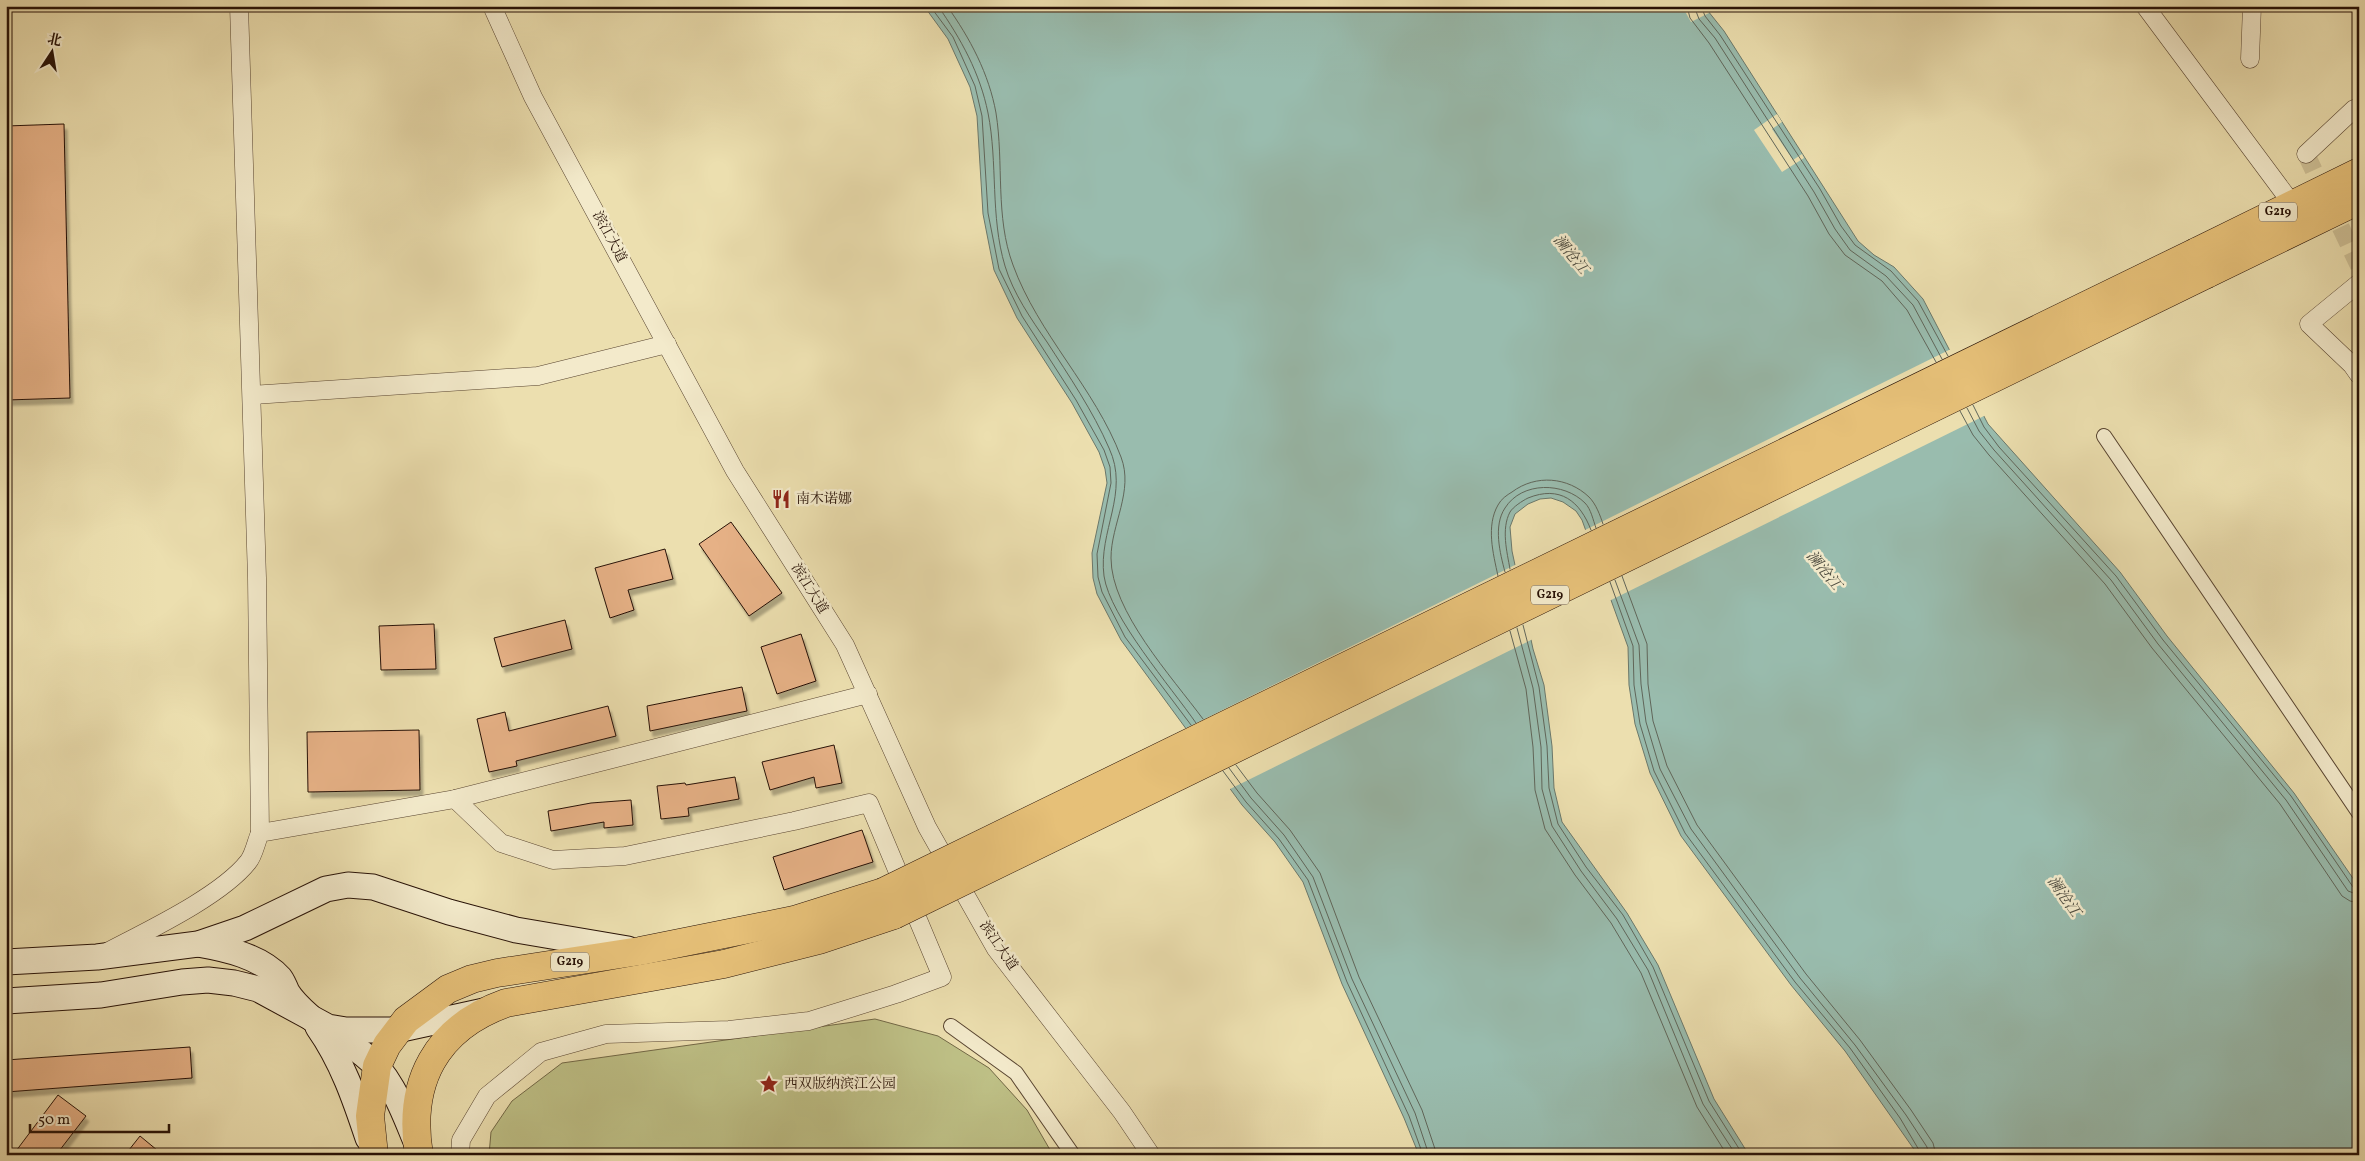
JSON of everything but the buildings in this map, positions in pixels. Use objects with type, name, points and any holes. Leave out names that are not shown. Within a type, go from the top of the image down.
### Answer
[{"type":"highway","name":"G219","points":[[2201,263],[2292,205],[2359,172]]},
{"type":"highway","name":"G219","points":[[418,1149],[415,1121],[417,1099],[431,1062],[455,1032],[470,1019],[488,1010],[506,1003],[724,964],[819,940],[888,904],[2201,263],[2359,200]]},
{"type":"highway","name":"G219","points":[[374,1155],[370,1116],[376,1066],[398,1030],[426,1004],[448,989],[472,979],[497,973],[640,951],[794,920],[888,904]]},
{"type":"main road","points":[[6,962],[97,957],[198,944],[246,928],[326,889],[348,884],[373,888],[449,912],[516,930],[640,951]]},
{"type":"main road","points":[[198,944],[222,948],[270,968],[282,980],[294,1002],[312,1019],[336,1056],[356,1101],[374,1155]]},
{"type":"main road","points":[[6,1001],[101,994],[208,980],[234,983],[258,989],[312,1019],[363,1054],[376,1066],[388,1080],[418,1149]]},
{"type":"main road","points":[[312,1019],[328,1026],[346,1030],[398,1030],[488,1010]]},
{"type":"street","points":[[97,957],[166,920],[221,886],[249,861],[260,833],[252,395],[239,6]]},
{"type":"street","name":"滨江大道","points":[[492,6],[534,97],[735,471],[845,646],[927,827],[996,949],[1122,1112],[1151,1155]]},
{"type":"street","points":[[2145,6],[2292,205]]},
{"type":"street","points":[[2250,59],[2252,6]]},
{"type":"street","points":[[2306,154],[2354,109],[2359,107]]},
{"type":"street","points":[[2359,283],[2309,324],[2352,365],[2359,375]]},
{"type":"street","points":[[252,395],[538,376],[667,344]]},
{"type":"street","points":[[2104,436],[2359,813]]},
{"type":"street","points":[[260,833],[455,799],[868,694]]},
{"type":"street","points":[[455,799],[501,843],[553,860],[625,856],[794,821],[869,802],[942,977],[896,994],[809,1021],[729,1030],[606,1034],[541,1052],[487,1096],[461,1140],[460,1155]]},
{"type":"street","points":[[951,1026],[1016,1073],[1073,1155]]},
{"type":"green space","name":"西双版纳滨江公园","points":[[875,1019],[938,1036],[989,1068],[1027,1110],[1053,1155],[489,1155],[491,1132],[512,1101],[562,1063]]},
{"type":"water","name":"澜沧江","points":[[924,6],[1704,6],[1724,31],[1858,241],[1874,255],[1894,267],[1923,299],[1988,424],[2120,572],[2167,636],[2294,793],[2359,887],[2359,1155],[1918,1155],[1845,1051],[1791,985],[1681,836],[1650,773],[1635,724],[1629,685],[1628,647],[1582,520],[1576,511],[1563,502],[1551,498],[1540,499],[1528,504],[1515,514],[1510,527],[1512,551],[1533,649],[1544,685],[1552,746],[1554,788],[1562,822],[1627,913],[1658,965],[1714,1099],[1749,1155],[1419,1155],[1404,1118],[1342,984],[1303,882],[1275,842],[1242,805],[1121,640],[1097,594],[1093,578],[1092,553],[1107,483],[1105,469],[1099,452],[1072,403],[1017,318],[994,270],[983,214],[977,116],[970,87],[948,39]]},
{"type":"pier","points":[[1682,6],[1704,6],[1709,13],[1691,22]]},
{"type":"pier","points":[[1777,114],[1782,122],[1772,129],[1793,160],[1802,154],[1804,158],[1782,172],[1754,130]]},
{"type":"pier","points":[[1953,348],[1986,415],[1609,601],[1583,531]]},
{"type":"pier","points":[[1517,564],[1533,639],[1228,790],[1184,729]]},
{"type":"tunnel","points":[[2306,154],[2359,266]]},
{"type":"place","name":"南木诺娜","points":[[781,499]]},
{"type":"place","name":"西双版纳滨江公园","points":[[769,1084]]}]
